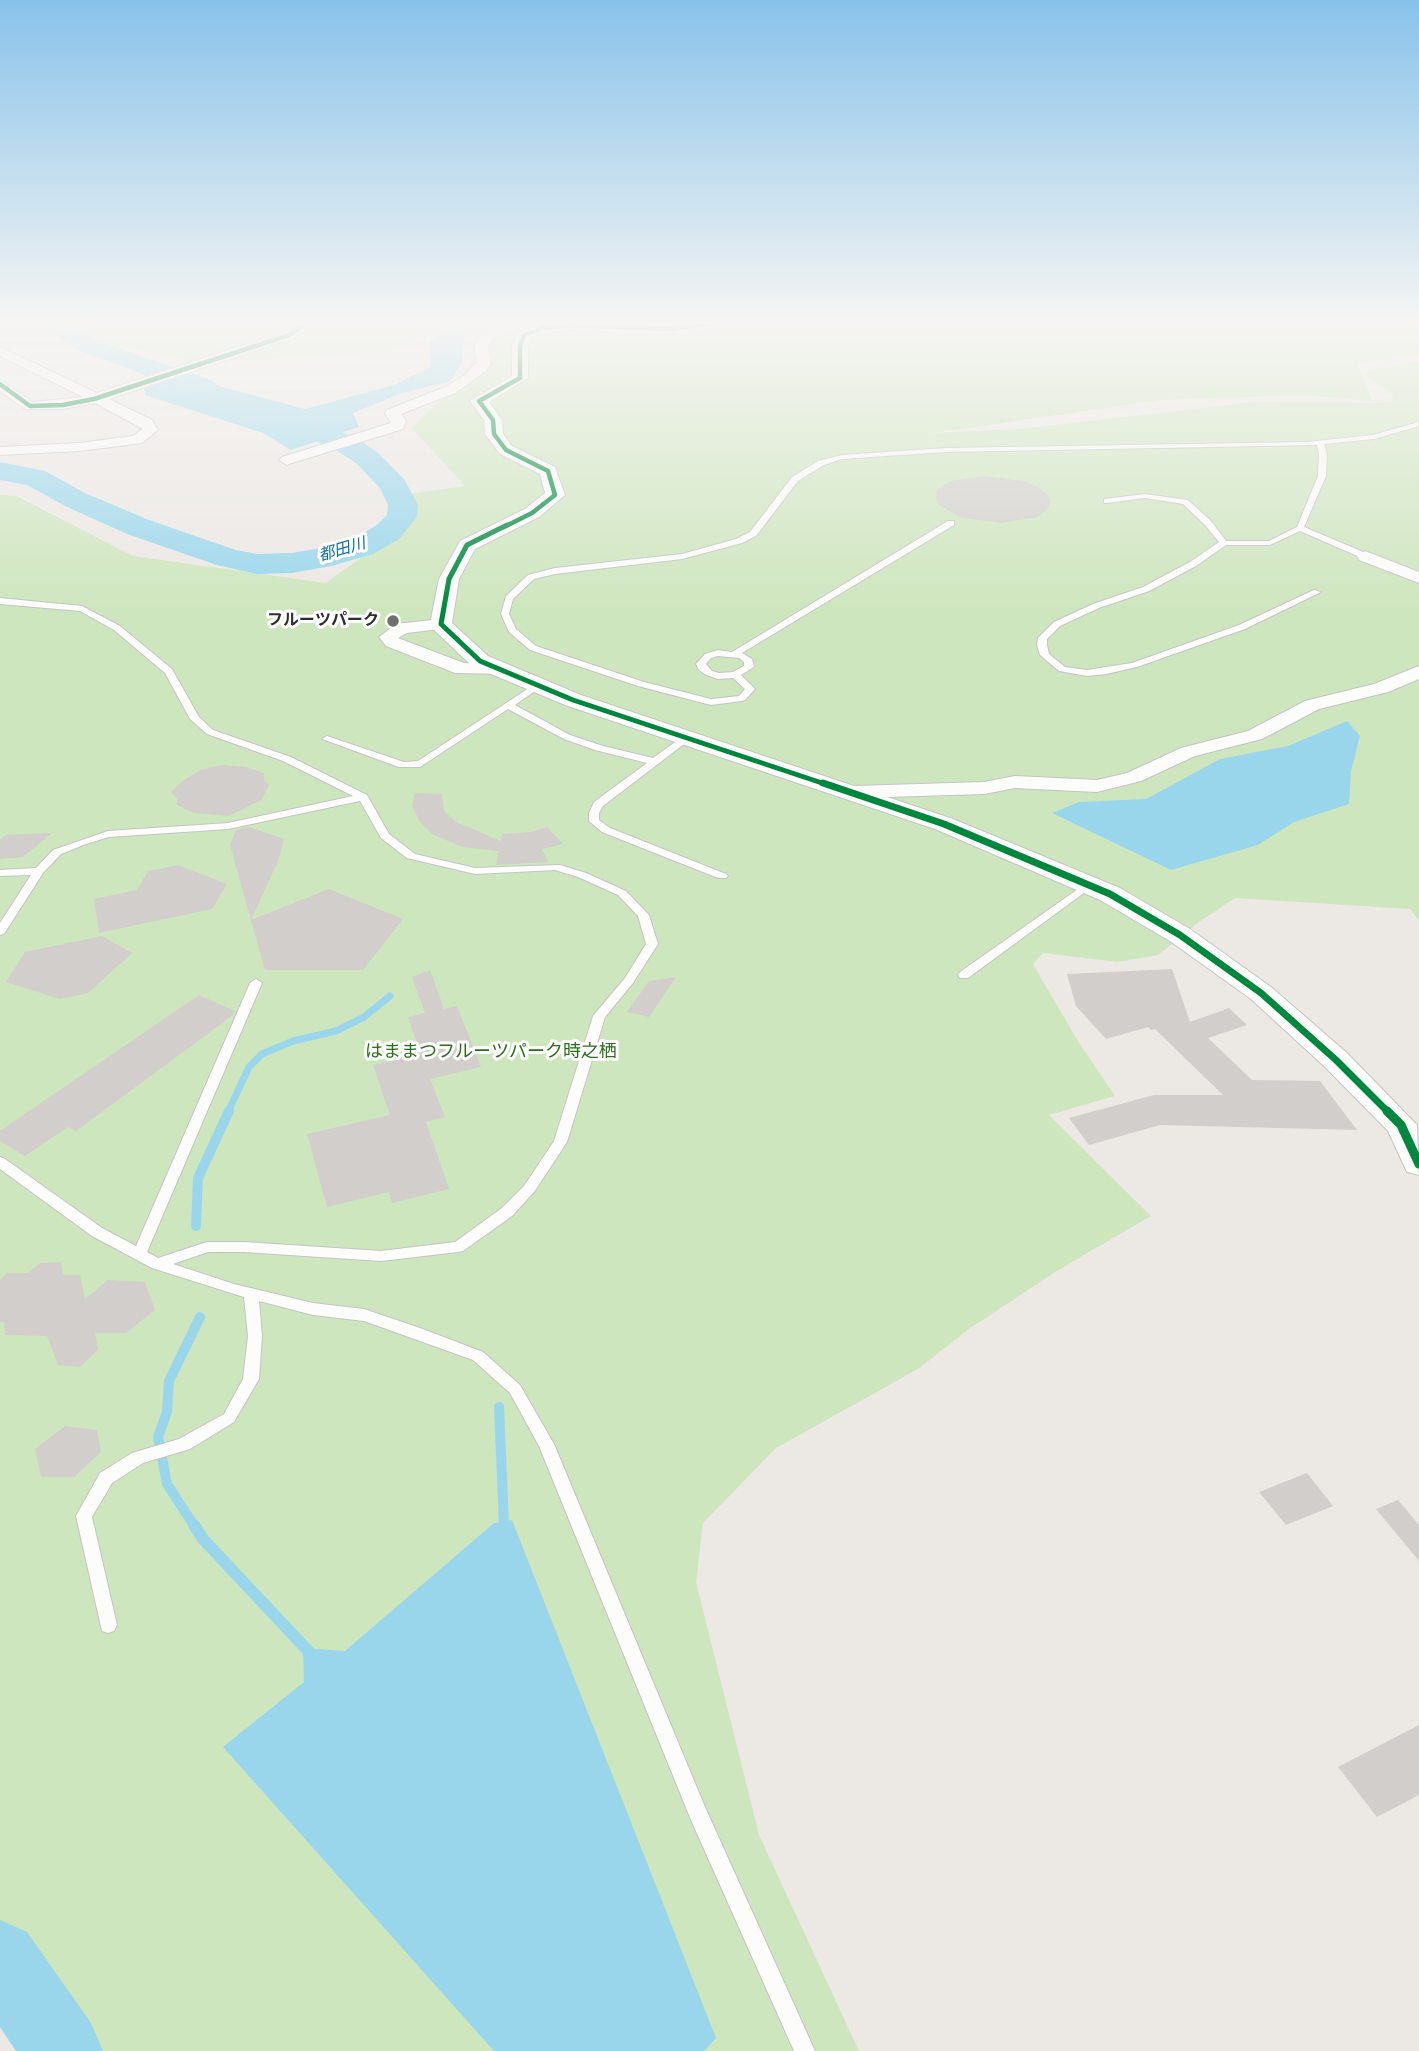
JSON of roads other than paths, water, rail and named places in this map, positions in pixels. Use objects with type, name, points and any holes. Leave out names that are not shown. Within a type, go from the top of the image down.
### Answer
[{"type":"street","points":[[0,451],[79,447],[137,440],[150,430],[147,423],[138,418]]},
{"type":"street","points":[[287,460],[398,426],[397,418]]},
{"type":"street","points":[[441,624],[449,579],[467,545],[532,513],[555,495],[548,471],[506,450],[494,434],[491,418]]},
{"type":"street","points":[[1365,556],[1419,578]]},
{"type":"street","points":[[501,670],[463,668],[392,642],[388,637],[401,628],[441,624],[480,661],[538,685],[685,739],[854,792],[944,824],[1110,894],[1180,935],[1261,993],[1336,1060],[1401,1125],[1419,1164]]},
{"type":"street","points":[[854,792],[984,788],[1015,782],[1097,786],[1134,777],[1188,752],[1255,735],[1312,705],[1381,688],[1419,672]]},
{"type":"lane","points":[[735,675],[750,689],[742,698],[711,702],[641,684],[533,648],[512,630],[505,614],[509,598],[531,577],[555,571],[681,556],[739,541],[753,534],[795,479],[821,463],[842,457],[946,450],[1320,443],[1374,437],[1419,424]]},
{"type":"lane","points":[[1317,592],[1242,628],[1133,665],[1087,673],[1072,672],[1045,655],[1043,638],[1057,625],[1096,606],[1146,589],[1193,564],[1224,542],[1270,542],[1300,528],[1322,476],[1323,454],[1320,443]]},
{"type":"lane","points":[[1107,501],[1145,496],[1185,502],[1224,542]]},
{"type":"lane","points":[[735,654],[951,523]]},
{"type":"lane","points":[[1300,528],[1365,556]]},
{"type":"lane","points":[[0,601],[82,610],[117,628],[169,671],[195,719],[210,732],[287,759],[363,797],[385,836],[411,856],[475,871],[556,867],[582,875],[622,893],[643,915],[652,944],[629,980],[599,1016],[560,1142],[529,1189],[506,1212],[468,1241],[458,1247],[381,1256],[207,1247],[158,1264]]},
{"type":"lane","points":[[718,653],[735,654],[749,661],[749,667],[735,675],[718,676],[702,668],[701,664],[708,656],[718,653]]},
{"type":"lane","points":[[327,739],[403,765],[420,764],[538,685]]},
{"type":"lane","points":[[508,705],[566,737],[655,762]]},
{"type":"lane","points":[[685,739],[598,804],[594,821],[606,830],[722,876]]},
{"type":"lane","points":[[0,932],[38,871],[57,852],[108,834],[156,833],[228,826],[363,797]]},
{"type":"lane","points":[[0,873],[38,871]]},
{"type":"lane","points":[[964,975],[1088,885]]},
{"type":"lane","points":[[140,1253],[256,982]]},
{"type":"lane","points":[[0,1162],[97,1232],[158,1264],[251,1293],[313,1309],[363,1315],[415,1332],[478,1356],[515,1389],[546,1444],[698,1812],[805,2051]]},
{"type":"lane","points":[[108,1625],[83,1516],[106,1478],[138,1458],[184,1444],[229,1418],[251,1379],[255,1336],[251,1293]]},
{"type":"water","points":[[216,418],[355,418],[359,427],[291,450],[263,433]]},
{"type":"water","points":[[1347,721],[1360,736],[1351,771],[1349,804],[1294,822],[1258,845],[1171,870],[1052,813],[1079,802],[1146,799],[1220,759],[1288,746]]},
{"type":"water","points":[[512,1520],[716,2038],[704,2051],[494,2051],[223,1747],[304,1682],[303,1648],[345,1651],[494,1523]]},
{"type":"waterway","name":"都田川","points":[[0,471],[35,477],[76,500],[138,527],[228,558],[257,564],[292,563],[331,556],[362,547],[388,532],[402,517],[403,505],[393,485],[367,458],[346,444],[286,418]]},
{"type":"waterway","points":[[228,1112],[249,1067],[262,1054],[293,1041],[336,1031],[364,1017],[390,996]]},
{"type":"waterway","points":[[196,1226],[198,1178],[229,1111]]},
{"type":"waterway","points":[[195,1527],[167,1484],[158,1437],[167,1412],[169,1381],[200,1317]]},
{"type":"waterway","points":[[499,1407],[504,1527]]},
{"type":"waterway","points":[[194,1525],[203,1539],[311,1654]]},
{"type":"waterway","name":"都田川","points":[[0,1959],[63,2051]]},
{"type":"place","name":"フルーツパーク","points":[[393,621]]},
{"type":"park label","name":"はままつフルーツパーク時之栖","points":[[491,1052]]}]
